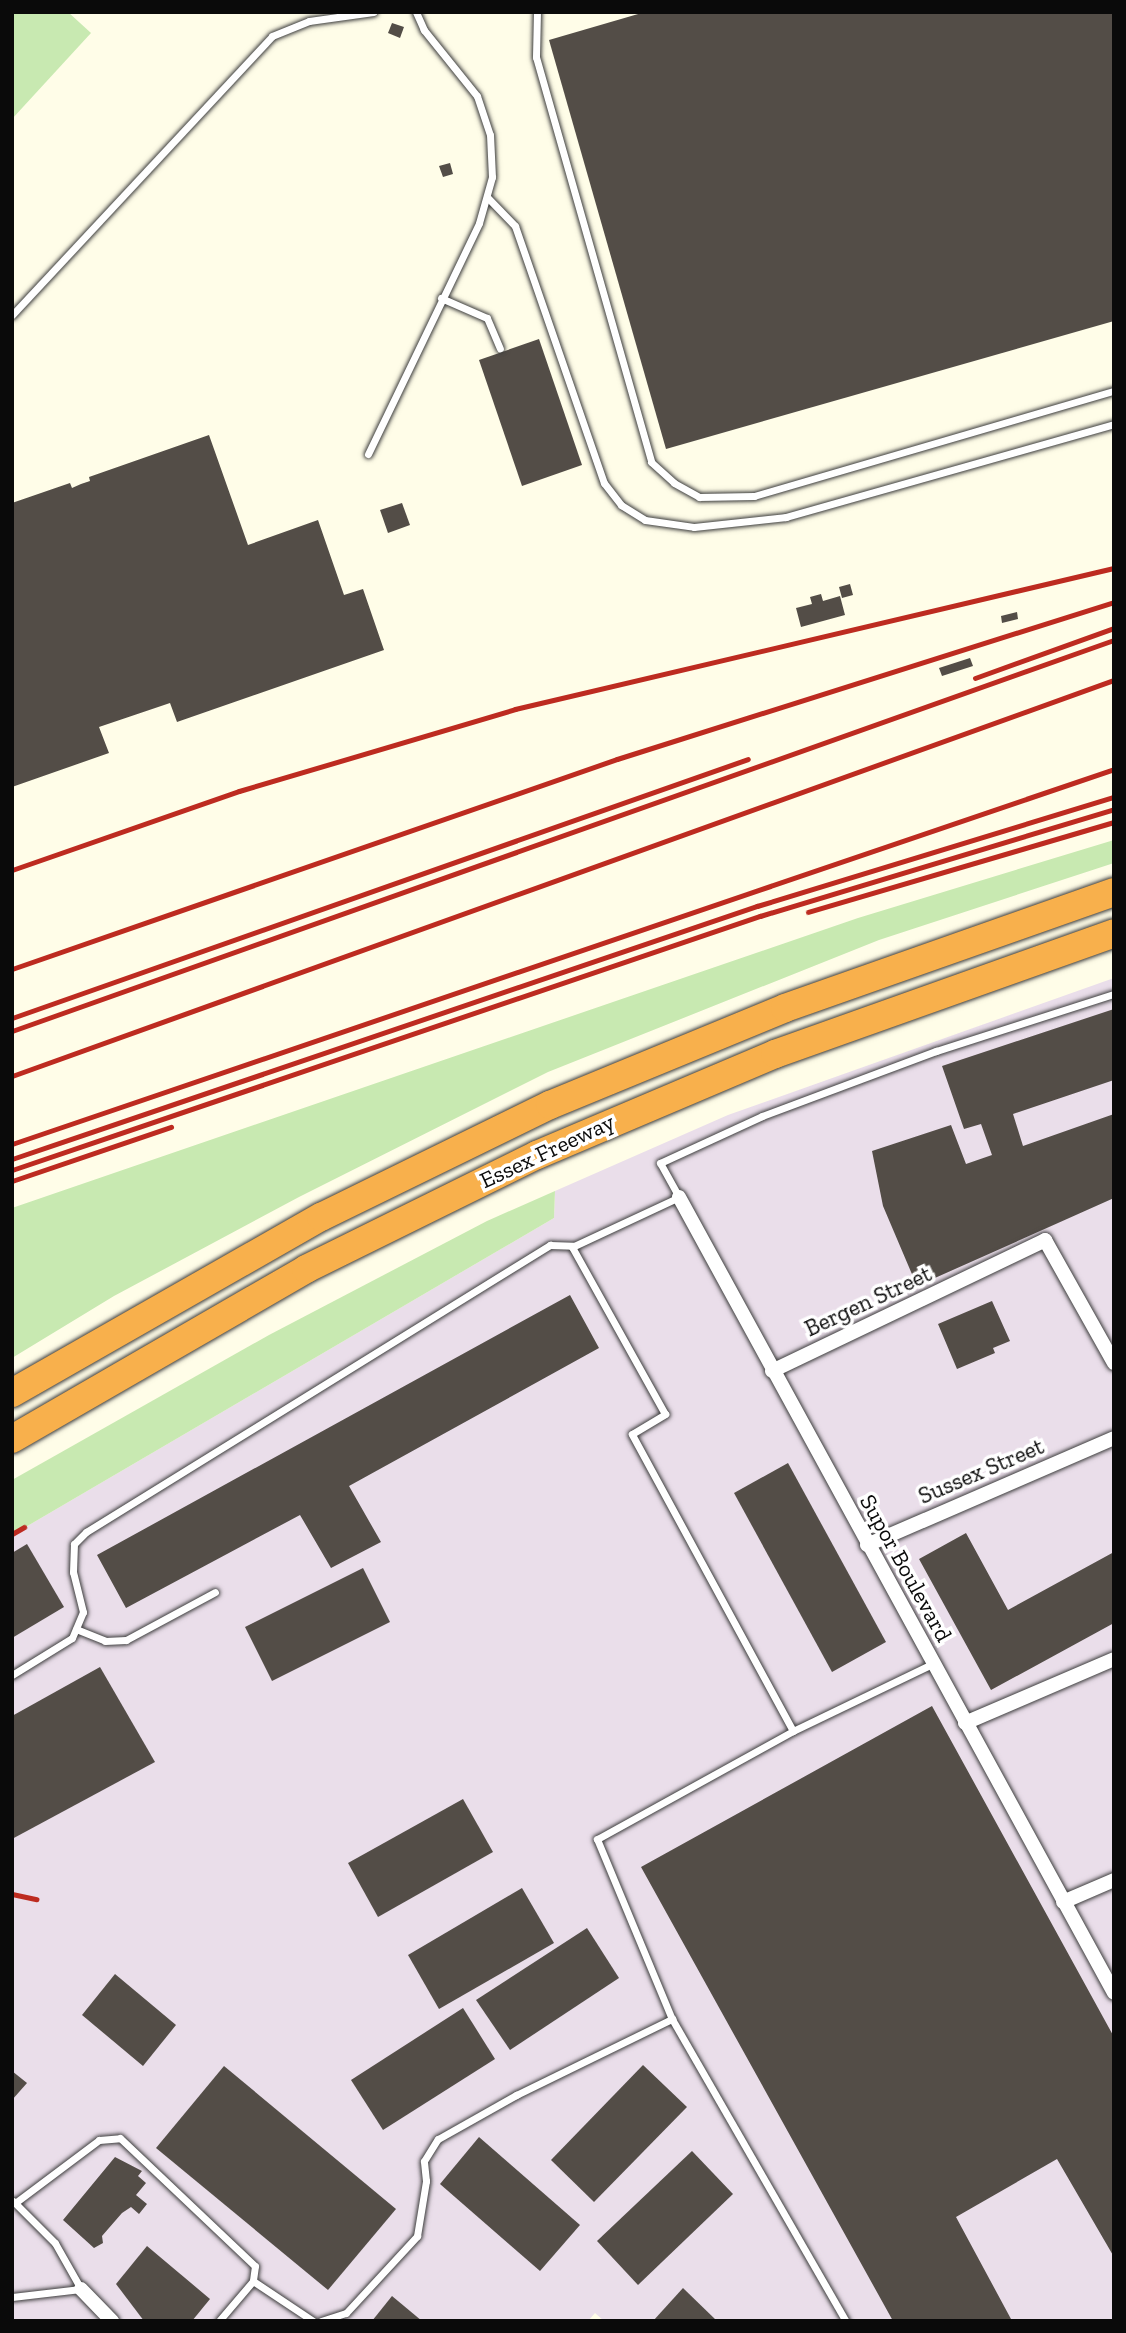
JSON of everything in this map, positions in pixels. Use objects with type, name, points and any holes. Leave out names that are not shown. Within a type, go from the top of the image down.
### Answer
[{"type":"highway","name":"Essex Freeway","points":[[12,1393],[320,1217],[550,1105],[785,1007],[1114,892]]},
{"type":"highway","name":"Essex Freeway","points":[[12,1439],[306,1269],[537,1154],[798,1045],[1114,933]]},
{"type":"street","name":"Supor Boulevard","points":[[679,1197],[1114,1993]]},
{"type":"street","name":"Bergen Street","points":[[772,1371],[983,1273],[1045,1240],[1114,1363]]},
{"type":"street","name":"Sussex Street","points":[[867,1545],[1114,1438]]},
{"type":"street","points":[[965,1723],[1114,1659]]},
{"type":"street","points":[[1063,1902],[1114,1880]]},
{"type":"street","points":[[80,2289],[111,2321]]},
{"type":"lane","points":[[12,316],[272,36],[309,21],[373,12]]},
{"type":"lane","points":[[369,454],[488,198],[493,150],[481,106],[465,76],[421,27],[416,12]]},
{"type":"lane","points":[[537,12],[536,57],[651,461],[674,482],[699,497],[754,496],[1114,391]]},
{"type":"lane","points":[[488,198],[515,226],[604,483],[621,505],[645,520],[694,527],[786,517],[1114,424]]},
{"type":"lane","points":[[440,298],[487,317],[500,348]]},
{"type":"lane","name":"Supor Boulevard","points":[[679,1197],[660,1163],[762,1116],[936,1051],[1114,994]]},
{"type":"lane","points":[[12,1675],[72,1637],[83,1612],[73,1572],[74,1544],[86,1532],[551,1245],[573,1246],[679,1197]]},
{"type":"lane","points":[[573,1246],[665,1414],[632,1434],[793,1731]]},
{"type":"lane","points":[[76,1629],[105,1641],[126,1640],[215,1592]]},
{"type":"lane","points":[[846,2321],[672,2019],[597,1839],[793,1731],[932,1664]]},
{"type":"lane","points":[[321,2321],[346,2313],[417,2236],[426,2181],[424,2161],[439,2139],[516,2095],[672,2019]]},
{"type":"lane","points":[[12,2297],[80,2289],[55,2244],[14,2201],[99,2140],[120,2138],[248,2255],[255,2266],[253,2281],[219,2321]]},
{"type":"lane","points":[[253,2281],[313,2321]]},
{"type":"shaded area","points":[[1114,978],[1114,2321],[604,2321],[595,2313],[588,2321],[12,2321],[12,1535],[554,1218],[555,1191],[728,1115]]},
{"type":"green space","points":[[12,12],[68,12],[91,33],[12,119]]},
{"type":"green space","points":[[1114,840],[1114,863],[879,940],[548,1072],[299,1197],[114,1296],[12,1358],[12,1208],[858,918]]},
{"type":"green space","points":[[555,1191],[554,1218],[12,1535],[12,1480],[269,1335],[487,1221]]},
{"type":"building","points":[[645,12],[1114,12],[1114,321],[666,449],[549,40]]},
{"type":"building","points":[[392,23],[404,27],[400,38],[388,33]]},
{"type":"building","points":[[450,163],[453,174],[443,177],[439,166]]},
{"type":"building","points":[[539,339],[582,465],[522,486],[479,360]]},
{"type":"building","points":[[209,435],[248,545],[318,520],[344,595],[363,589],[384,650],[177,722],[170,703],[99,727],[109,753],[12,787],[12,503],[70,483],[72,488],[90,481],[89,477]]},
{"type":"building","points":[[402,503],[410,525],[388,533],[380,510]]},
{"type":"building","points":[[850,584],[853,595],[842,598],[839,587]]},
{"type":"building","points":[[821,594],[823,601],[840,596],[845,615],[801,627],[796,608],[812,604],[810,597]]},
{"type":"building","points":[[1017,612],[1018,619],[1002,623],[1001,616]]},
{"type":"building","points":[[970,658],[973,666],[942,676],[939,668]]},
{"type":"building","points":[[1114,1009],[1114,1080],[1013,1114],[1023,1146],[1114,1114],[1114,1198],[917,1286],[883,1206],[872,1151],[951,1125],[966,1164],[992,1155],[981,1124],[964,1129],[942,1066]]},
{"type":"building","points":[[570,1295],[599,1348],[349,1486],[381,1542],[331,1568],[300,1515],[126,1608],[97,1555]]},
{"type":"building","points":[[992,1301],[1010,1341],[993,1348],[995,1353],[957,1369],[938,1324]]},
{"type":"building","points":[[788,1463],[886,1642],[832,1672],[734,1493]]},
{"type":"building","points":[[966,1533],[1008,1610],[1114,1552],[1114,1623],[991,1690],[919,1559]]},
{"type":"building","points":[[27,1544],[64,1607],[12,1638],[12,1553]]},
{"type":"building","points":[[363,1568],[390,1622],[272,1681],[245,1627]]},
{"type":"building","points":[[100,1667],[155,1762],[12,1839],[12,1716]]},
{"type":"building","points":[[932,1706],[1114,2037],[1114,2257],[1057,2159],[956,2217],[1011,2319],[1007,2321],[893,2321],[641,1867]]},
{"type":"building","points":[[463,1799],[493,1852],[378,1917],[348,1863]]},
{"type":"building","points":[[522,1888],[554,1943],[439,2009],[408,1955]]},
{"type":"building","points":[[587,1928],[619,1978],[510,2050],[476,2000]]},
{"type":"building","points":[[115,1974],[176,2025],[143,2066],[82,2015]]},
{"type":"building","points":[[463,2008],[495,2059],[383,2130],[351,2080]]},
{"type":"building","points":[[643,2065],[687,2107],[594,2202],[551,2160]]},
{"type":"building","points":[[224,2066],[396,2209],[328,2290],[156,2148]]},
{"type":"building","points":[[12,2071],[27,2083],[12,2100]]},
{"type":"building","points":[[479,2137],[580,2225],[540,2271],[440,2184]]},
{"type":"building","points":[[692,2151],[733,2194],[638,2285],[597,2241]]},
{"type":"building","points":[[115,2157],[142,2171],[138,2176],[146,2183],[136,2195],[147,2204],[139,2214],[131,2207],[122,2213],[102,2236],[103,2243],[94,2248],[63,2220]]},
{"type":"building","points":[[147,2246],[210,2299],[192,2321],[144,2321],[116,2284]]},
{"type":"building","points":[[683,2288],[717,2321],[653,2321]]},
{"type":"building","points":[[392,2296],[422,2321],[372,2321]]},
{"type":"railway","points":[[12,870],[239,791],[515,709],[1114,568]]},
{"type":"railway","points":[[12,969],[617,759],[1114,602]]},
{"type":"railway","points":[[975,678],[1114,628]]},
{"type":"railway","points":[[12,1031],[1114,640]]},
{"type":"railway","points":[[12,1076],[1114,680]]},
{"type":"railway","points":[[12,1018],[748,759]]},
{"type":"railway","points":[[12,1144],[1114,769]]},
{"type":"railway","points":[[12,1159],[757,906],[1114,797]]},
{"type":"railway","points":[[12,1170],[760,916],[1114,809]]},
{"type":"railway","points":[[808,912],[1114,822]]},
{"type":"railway","points":[[12,1181],[171,1127]]},
{"type":"railway","points":[[12,1534],[24,1527]]},
{"type":"railway","points":[[12,1894],[36,1899]]}]
